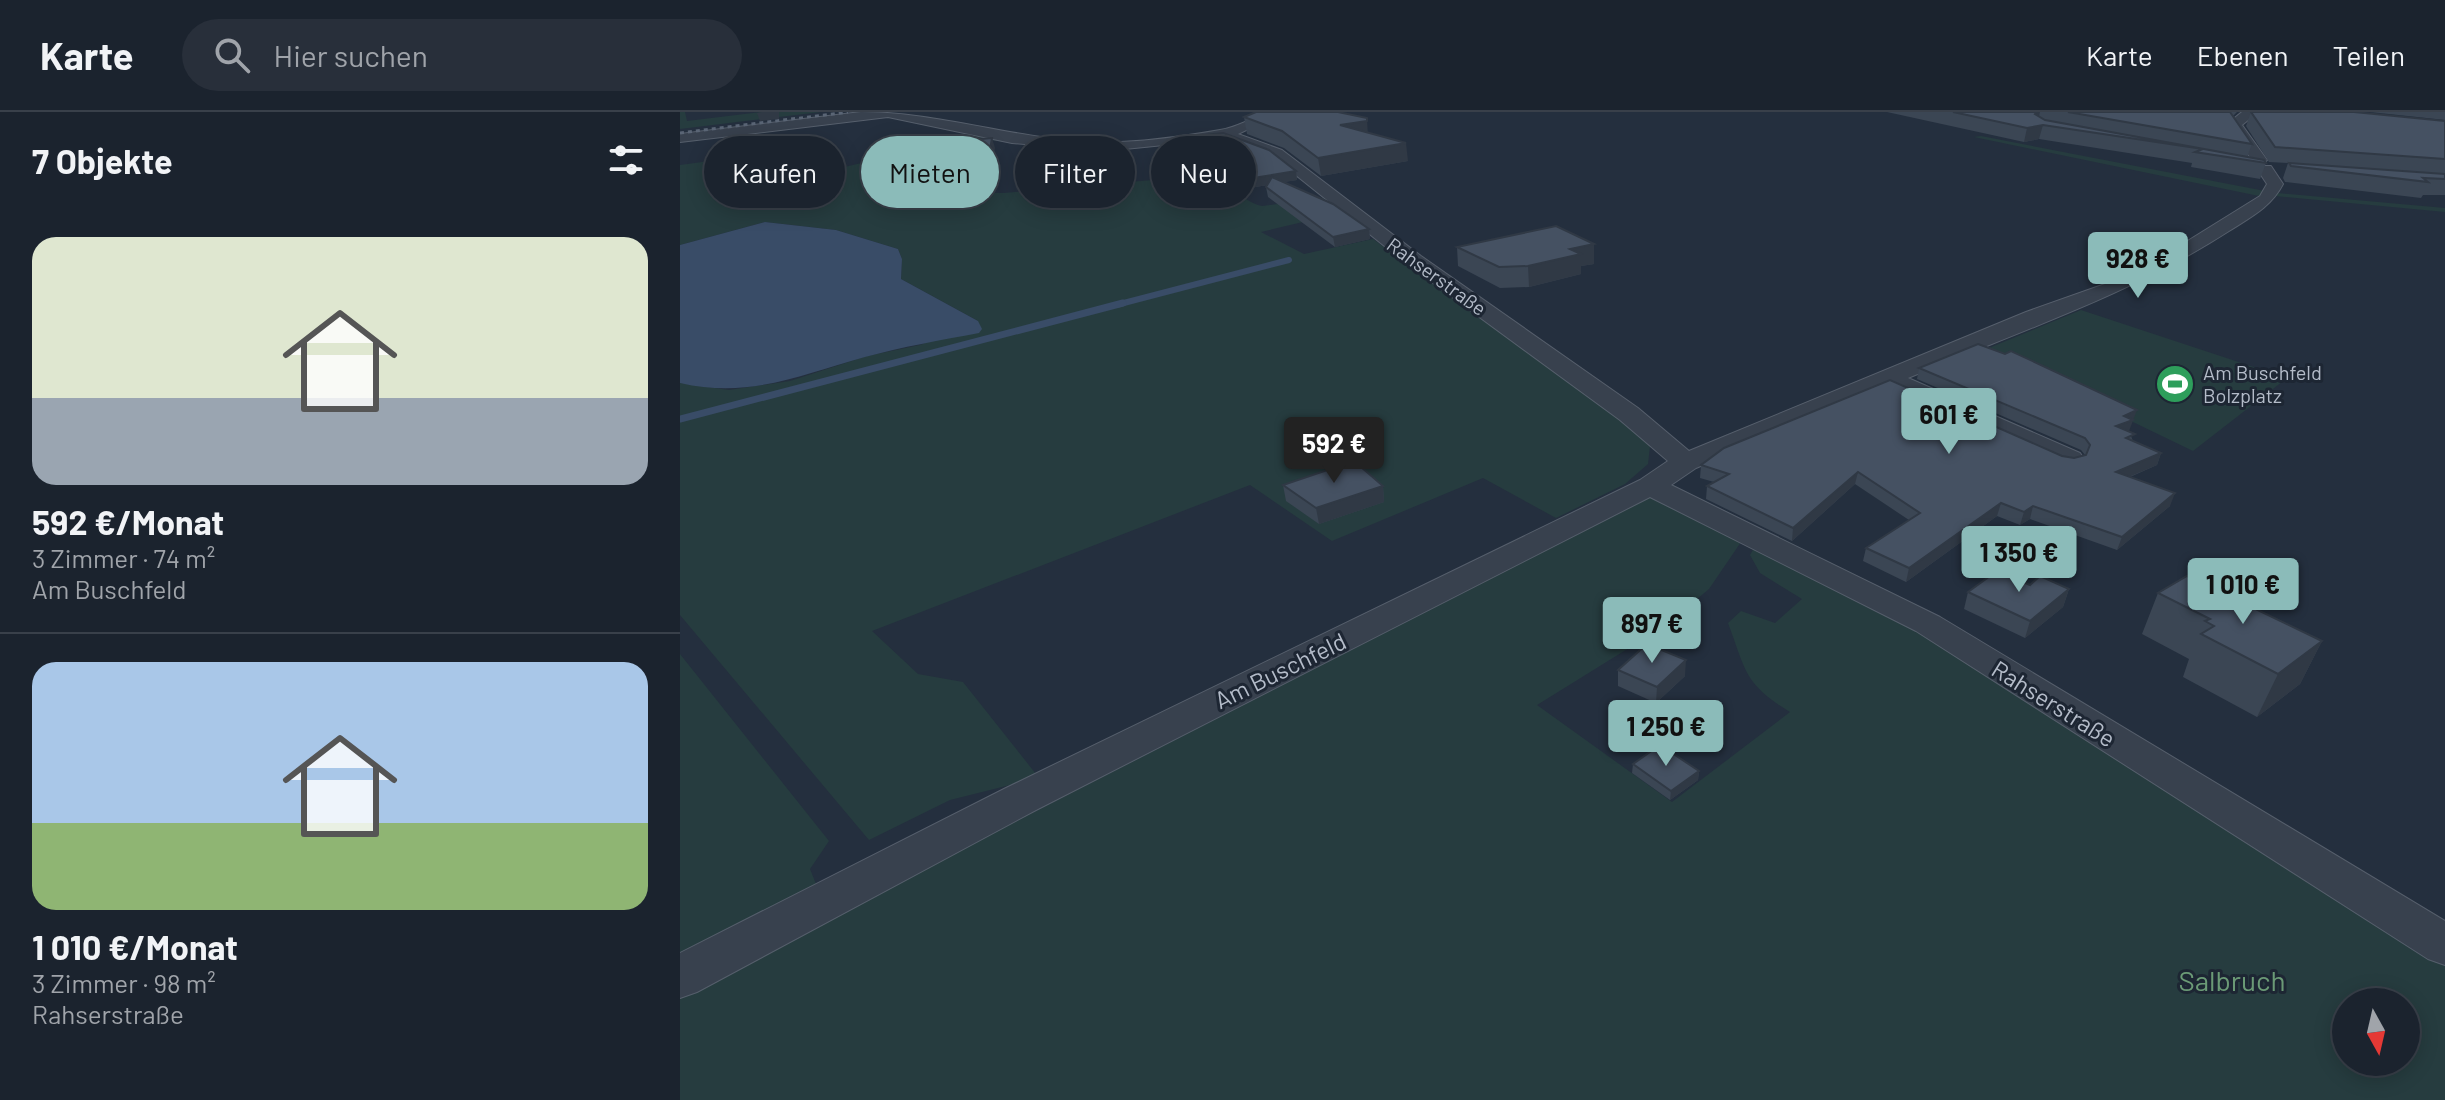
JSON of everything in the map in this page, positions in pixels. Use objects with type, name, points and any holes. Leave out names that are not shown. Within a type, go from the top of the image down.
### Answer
[{"type":"street","points":[[680,138],[886,112],[966,131],[1067,146],[1105,147],[1226,134],[1277,112]]},
{"type":"street","name":"Am Buschfeld","points":[[680,977],[1035,792],[1650,486],[1686,462],[2112,288],[2172,259],[2267,199],[2275,184],[2234,124],[2251,112]]},
{"type":"street","name":"Rahserstraße","points":[[1226,134],[1277,153],[1414,260],[1629,414],[1686,462]]},
{"type":"street","points":[[1887,378],[2070,459]]},
{"type":"street","name":"Rahserstraße","points":[[1650,486],[1928,624],[2445,945]]},
{"type":"green space","points":[[680,112],[685,112],[687,121],[761,112],[821,112],[680,129]]},
{"type":"green space","points":[[1974,137],[2265,191],[2259,196]]},
{"type":"green space","points":[[1278,160],[1298,177],[1256,183],[1256,163]]},
{"type":"green space","points":[[704,162],[704,208],[845,208],[845,167],[861,163],[861,208],[999,208],[999,193],[1015,192],[1015,208],[1135,208],[1135,182],[1151,180],[1151,208],[1256,208],[1256,204],[1323,198],[1341,213],[1261,232],[1304,254],[1373,239],[1630,427],[1650,446],[1648,464],[1625,484],[1556,518],[1483,478],[1332,541],[1250,485],[872,631],[918,674],[963,682],[1036,774],[1022,782],[950,800],[869,840],[680,615],[680,383],[729,390],[790,381],[867,356],[920,345],[978,321],[901,279],[902,259],[898,249],[836,230],[765,222],[680,245],[680,165]]},
{"type":"green space","points":[[2277,193],[2445,208],[2445,212],[2275,196]]},
{"type":"green space","points":[[2081,310],[2287,378],[2193,451],[1984,350]]},
{"type":"green space","name":"Salbruch","points":[[1650,497],[1741,542],[1709,589],[1666,625],[1537,705],[1672,802],[1790,712],[1763,693],[1748,675],[1728,623],[1741,611],[1775,623],[1802,599],[1760,573],[1750,555],[1754,548],[1926,636],[2445,958],[2445,1100],[680,1100],[680,993]]},
{"type":"green space","points":[[680,654],[829,841],[810,869],[820,894],[680,965]]},
{"type":"water","points":[[765,222],[836,230],[898,249],[902,259],[901,279],[978,321],[982,329],[979,333],[879,353],[752,387],[705,387],[680,383],[680,245]]},
{"type":"building","points":[[1256,112],[1338,112],[1367,118],[1367,121],[1340,125],[1406,143],[1318,158],[1282,131],[1244,117]]},
{"type":"building","points":[[1953,112],[2037,112],[2035,114],[2045,120],[2264,160],[2266,163],[2195,152],[2203,149],[2043,125],[2027,128]]},
{"type":"building","points":[[2068,112],[2230,112],[2252,144]]},
{"type":"building","points":[[2251,112],[2354,112],[2445,121],[2445,159],[2275,147]]},
{"type":"building","points":[[1223,133],[1231,136],[1194,136]]},
{"type":"building","points":[[1256,145],[1269,150],[1296,171],[1256,178]]},
{"type":"building","points":[[2289,163],[2445,174],[2445,179],[2423,178],[2428,182],[2291,166]]},
{"type":"building","points":[[1272,177],[1333,204],[1369,229],[1333,237],[1266,187]]},
{"type":"building","points":[[1556,226],[1594,244],[1570,249],[1581,254],[1528,266],[1499,267],[1457,247]]},
{"type":"building","points":[[1978,344],[2005,354],[2011,351],[2137,410],[2124,416],[2133,420],[2116,426],[2135,434],[2126,438],[2161,453],[2116,472],[2175,493],[2122,537],[2033,506],[2024,512],[2001,503],[1909,568],[1866,548],[1920,513],[1858,472],[1793,528],[1707,486],[1729,474],[1701,465],[1724,448],[1890,380],[2062,456],[2074,458],[2086,455],[2090,445],[2085,438],[1919,368]]},
{"type":"building","points":[[1354,461],[1383,486],[1316,508],[1283,485]]},
{"type":"building","points":[[1997,571],[2030,585],[2040,576],[2069,589],[2030,621],[1968,592]]},
{"type":"building","points":[[2187,576],[2322,641],[2278,674],[2201,634],[2214,626],[2205,621],[2210,619],[2158,593]]},
{"type":"building","points":[[1647,644],[1686,660],[1657,687],[1618,670]]},
{"type":"building","points":[[1660,745],[1699,771],[1671,791],[1633,764]]},
{"type":"waterway","points":[[1116,305],[1289,260]]},
{"type":"waterway","points":[[680,419],[1123,303]]},
{"type":"railway","points":[[680,133],[848,112]]},
{"type":"place","name":"Am Buschfeld Bolzplatz","points":[[2175,384]]}]
